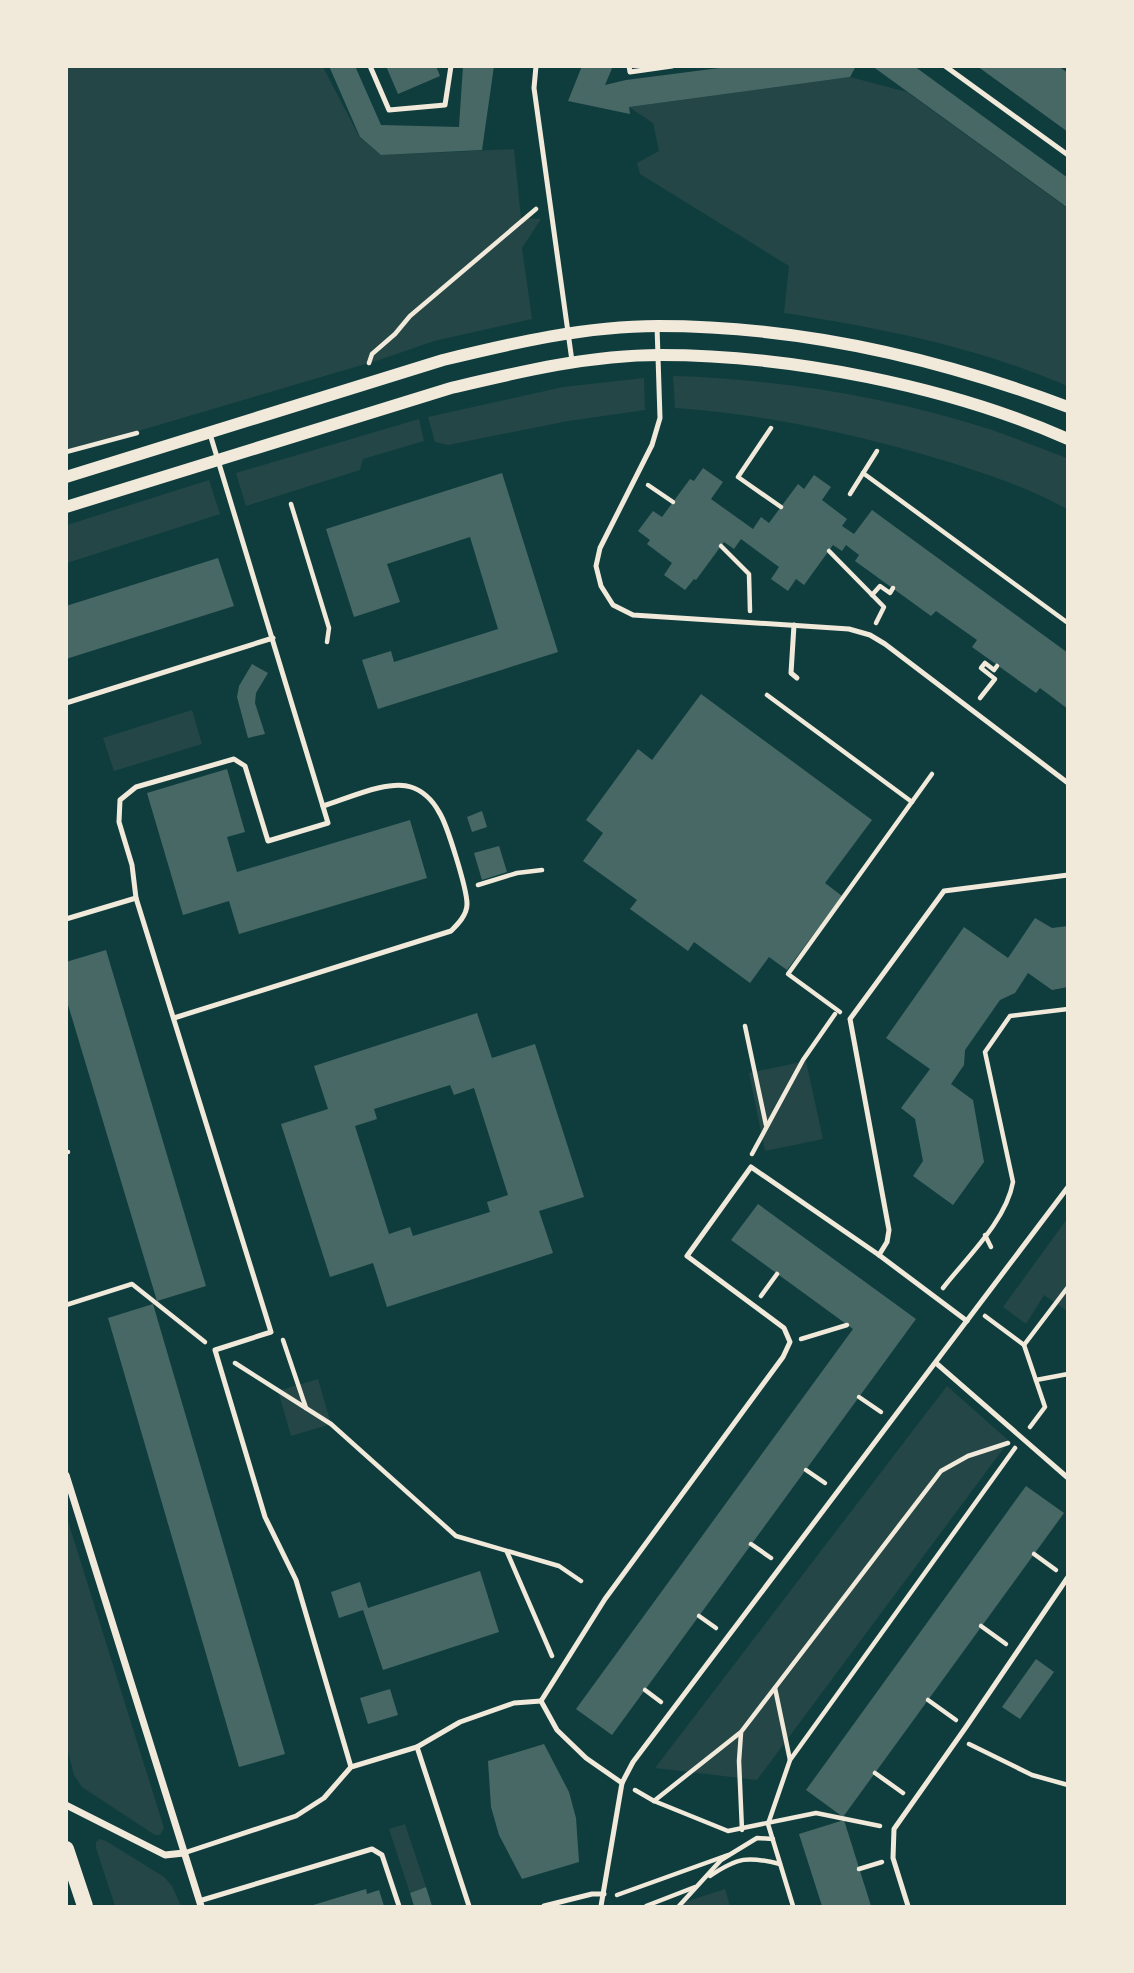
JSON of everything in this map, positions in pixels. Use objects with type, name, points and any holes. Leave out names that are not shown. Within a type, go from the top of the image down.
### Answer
[{"type":"main road","points":[[66,1849],[85,1906]]},
{"type":"street","points":[[66,477],[443,360],[569,333],[657,326],[736,330],[822,341],[883,353],[968,373],[1068,407]]},
{"type":"street","points":[[66,508],[451,388],[572,362],[658,355],[729,358],[817,369],[889,382],[992,410],[1068,439]]},
{"type":"street","points":[[66,1475],[200,1904]]},
{"type":"street","points":[[66,1805],[165,1855],[184,1853]]},
{"type":"lane","points":[[370,66],[389,110],[445,105],[451,66]]},
{"type":"lane","points":[[536,66],[534,88],[572,362]]},
{"type":"lane","points":[[629,66],[630,72],[672,66]]},
{"type":"lane","points":[[945,66],[1068,155]]},
{"type":"lane","points":[[657,326],[660,418],[652,445],[600,548],[596,566],[601,586],[613,605],[633,615],[849,629],[870,635],[1068,783]]},
{"type":"lane","points":[[210,432],[328,823],[268,841],[245,766],[234,758],[136,787],[120,800],[119,822],[132,865],[136,898],[271,1332],[215,1350],[265,1517],[296,1580],[351,1767]]},
{"type":"lane","points":[[794,625],[791,673],[797,678]]},
{"type":"lane","points":[[66,703],[273,638]]},
{"type":"lane","points":[[174,1018],[451,931],[461,921],[467,906],[464,889],[441,814],[428,797],[411,787],[392,784],[323,806]]},
{"type":"lane","points":[[879,1255],[887,1242],[889,1230],[850,1019],[944,891],[1068,875]]},
{"type":"lane","points":[[66,919],[136,898]]},
{"type":"lane","points":[[541,1701],[606,1599],[783,1357],[790,1342],[784,1328],[687,1256],[751,1167],[879,1255],[967,1321]]},
{"type":"lane","points":[[601,1906],[622,1783],[633,1762],[1068,1187]]},
{"type":"lane","points":[[936,1363],[1068,1478]]},
{"type":"lane","points":[[908,1906],[893,1858],[894,1829],[1067,1577]]},
{"type":"lane","points":[[541,1701],[556,1730],[586,1758],[622,1783]]},
{"type":"lane","points":[[184,1853],[296,1816],[324,1798],[351,1767],[417,1747],[460,1722],[514,1703],[541,1701]]},
{"type":"lane","points":[[417,1747],[469,1906]]},
{"type":"lane","points":[[200,1904],[372,1849],[382,1855],[399,1906]]},
{"type":"lane","points":[[544,1906],[592,1894],[604,1894]]},
{"type":"path","points":[[368,370],[372,354],[395,334],[410,316],[550,197]]},
{"type":"path","points":[[771,428],[738,477],[781,507]]},
{"type":"path","points":[[850,494],[877,451]]},
{"type":"path","points":[[863,473],[1068,623]]},
{"type":"path","points":[[661,494],[673,502]]},
{"type":"path","points":[[291,504],[329,628],[327,642]]},
{"type":"path","points":[[721,546],[749,574],[751,622]]},
{"type":"path","points":[[829,551],[884,607],[870,635]]},
{"type":"path","points":[[872,595],[880,586],[890,593],[893,588]]},
{"type":"path","points":[[971,710],[995,679],[981,668],[985,663],[994,670],[997,666]]},
{"type":"path","points":[[767,695],[912,802]]},
{"type":"path","points":[[850,1019],[788,974],[932,774]]},
{"type":"path","points":[[464,889],[517,873],[542,870]]},
{"type":"path","points":[[935,1297],[985,1236],[1010,1199],[1013,1182],[985,1052],[1010,1016],[1068,1009]]},
{"type":"path","points":[[746,1163],[803,1060],[837,1010]]},
{"type":"path","points":[[745,1026],[766,1126]]},
{"type":"path","points":[[985,1236],[991,1247]]},
{"type":"path","points":[[754,1306],[777,1274]]},
{"type":"path","points":[[66,1305],[132,1284],[215,1350],[331,1424],[456,1536],[559,1566],[581,1581]]},
{"type":"path","points":[[1024,1345],[1068,1287]]},
{"type":"path","points":[[793,1906],[768,1824],[790,1760],[1045,1407],[1024,1345],[976,1309]]},
{"type":"path","points":[[790,1342],[847,1325]]},
{"type":"path","points":[[280,1329],[306,1408]]},
{"type":"path","points":[[1036,1380],[1068,1374]]},
{"type":"path","points":[[859,1396],[893,1420]]},
{"type":"path","points":[[654,1801],[741,1732],[941,1471],[968,1456],[1022,1438]]},
{"type":"path","points":[[806,1470],[838,1492]]},
{"type":"path","points":[[751,1544],[782,1566]]},
{"type":"path","points":[[506,1551],[559,1673]]},
{"type":"path","points":[[1034,1554],[1067,1577]]},
{"type":"path","points":[[981,1626],[1017,1652]]},
{"type":"path","points":[[775,1687],[790,1760]]},
{"type":"path","points":[[928,1700],[966,1727]]},
{"type":"path","points":[[741,1732],[739,1761],[742,1830]]},
{"type":"path","points":[[958,1739],[1032,1775],[1068,1785]]},
{"type":"path","points":[[875,1773],[914,1801]]},
{"type":"path","points":[[622,1783],[654,1801],[728,1831],[816,1813],[894,1829]]},
{"type":"path","points":[[706,1878],[728,1855],[757,1839],[773,1839]]},
{"type":"path","points":[[604,1894],[617,1895],[728,1855]]},
{"type":"path","points":[[679,1906],[695,1887],[724,1866],[756,1858],[781,1865]]},
{"type":"path","points":[[859,1869],[893,1858]]},
{"type":"path","points":[[646,1906],[695,1887]]},
{"type":"shaded area","points":[[67,67],[323,67],[360,138],[381,155],[514,149],[521,218],[541,219],[522,248],[532,319],[434,341],[379,360],[67,452]]},
{"type":"shaded area","points":[[850,77],[907,92],[1067,208],[1067,386],[999,360],[928,340],[784,313],[789,266],[640,174],[637,163],[659,151],[653,123],[629,107]]},
{"type":"shaded area","points":[[673,376],[754,381],[835,392],[915,408],[992,430],[1067,458],[1067,509],[996,478],[892,446],[769,419],[675,408]]},
{"type":"shaded area","points":[[644,378],[645,410],[568,421],[448,445],[435,442],[428,417],[563,387]]},
{"type":"shaded area","points":[[419,419],[424,441],[363,459],[360,470],[246,506],[236,473]]},
{"type":"shaded area","points":[[209,480],[220,514],[67,563],[67,525]]},
{"type":"shaded area","points":[[192,710],[202,744],[114,771],[103,738]]},
{"type":"shaded area","points":[[806,1061],[823,1139],[765,1151],[749,1073]]},
{"type":"shaded area","points":[[1067,1219],[1067,1311],[1044,1295],[1026,1324],[1003,1307]]},
{"type":"shaded area","points":[[318,1379],[331,1424],[291,1436],[278,1391]]},
{"type":"shaded area","points":[[947,1386],[1009,1441],[757,1780],[655,1768]]},
{"type":"shaded area","points":[[67,1518],[164,1828],[160,1835],[155,1835],[82,1787],[74,1775],[67,1749]]},
{"type":"shaded area","points":[[405,1824],[426,1887],[410,1893],[389,1829]]},
{"type":"shaded area","points":[[100,1839],[164,1877],[172,1886],[181,1906],[115,1906],[96,1848],[96,1842]]},
{"type":"shaded area","points":[[725,1889],[730,1906],[673,1906]]},
{"type":"building","points":[[329,66],[355,66],[381,125],[459,127],[463,66],[494,66],[482,150],[381,155],[360,137]]},
{"type":"building","points":[[386,66],[436,66],[440,76],[398,94]]},
{"type":"building","points":[[582,66],[613,66],[605,85],[735,66],[856,66],[850,77],[629,107],[630,114],[568,101]]},
{"type":"building","points":[[872,66],[914,66],[1068,178],[1068,208]]},
{"type":"building","points":[[977,66],[1058,66],[1068,73],[1068,132]]},
{"type":"building","points":[[703,468],[723,482],[711,499],[753,529],[761,517],[769,523],[798,484],[804,489],[814,475],[831,487],[822,500],[847,519],[842,526],[854,534],[872,510],[1068,653],[1068,709],[1040,688],[1036,693],[972,647],[977,640],[936,611],[931,616],[855,561],[859,555],[846,545],[842,551],[833,545],[804,585],[796,579],[788,591],[771,579],[779,567],[741,539],[734,549],[724,542],[696,580],[685,590],[664,575],[672,563],[647,544],[650,540],[638,531],[653,511],[662,517],[690,479],[694,481]]},
{"type":"building","points":[[502,473],[558,652],[378,709],[362,660],[391,651],[394,662],[498,629],[470,537],[387,564],[400,602],[354,617],[326,529]]},
{"type":"building","points":[[218,558],[234,606],[66,659],[66,606]]},
{"type":"building","points":[[252,664],[268,673],[256,693],[255,703],[265,734],[248,738],[237,697],[239,686]]},
{"type":"building","points":[[701,694],[872,820],[825,883],[842,896],[787,970],[769,957],[750,983],[694,942],[688,951],[630,909],[637,900],[583,861],[603,833],[586,820],[638,749],[652,760]]},
{"type":"building","points":[[227,769],[245,832],[227,837],[237,872],[410,820],[427,878],[239,934],[229,901],[183,915],[147,793]]},
{"type":"building","points":[[482,811],[487,827],[472,832],[467,817]]},
{"type":"building","points":[[499,846],[507,872],[482,880],[474,853]]},
{"type":"building","points":[[1035,918],[1052,928],[1068,926],[1068,987],[1052,990],[1028,973],[1015,993],[1000,1000],[965,1050],[964,1065],[951,1084],[973,1100],[984,1162],[953,1205],[913,1176],[923,1161],[915,1119],[901,1108],[930,1069],[886,1038],[964,927],[1008,958]]},
{"type":"building","points":[[106,950],[206,1286],[157,1301],[66,998],[66,962]]},
{"type":"building","points":[[477,1013],[492,1058],[535,1044],[584,1197],[539,1211],[553,1253],[387,1307],[373,1263],[330,1277],[281,1124],[328,1109],[314,1066]],"holes":[[[450,1085],[454,1095],[474,1088],[508,1195],[487,1202],[490,1212],[413,1236],[410,1227],[389,1234],[355,1126],[377,1119],[374,1109]]]},
{"type":"building","points":[[758,1204],[916,1319],[612,1735],[576,1709],[853,1329],[731,1240]]},
{"type":"building","points":[[153,1304],[285,1754],[239,1767],[108,1318]]},
{"type":"building","points":[[1026,1486],[1064,1513],[843,1817],[806,1790]]},
{"type":"building","points":[[480,1571],[499,1632],[383,1670],[363,1610],[339,1618],[331,1592],[360,1582],[368,1608]]},
{"type":"building","points":[[1036,1659],[1054,1672],[1020,1719],[1002,1707]]},
{"type":"building","points":[[390,1689],[398,1715],[368,1724],[360,1698]]},
{"type":"building","points":[[544,1744],[569,1792],[576,1818],[579,1862],[522,1879],[499,1835],[491,1807],[488,1761]]},
{"type":"building","points":[[844,1820],[871,1906],[822,1906],[799,1834]]},
{"type":"building","points":[[426,1887],[432,1906],[414,1906],[410,1893]]},
{"type":"building","points":[[366,1889],[367,1894],[379,1890],[384,1906],[310,1906]]}]
